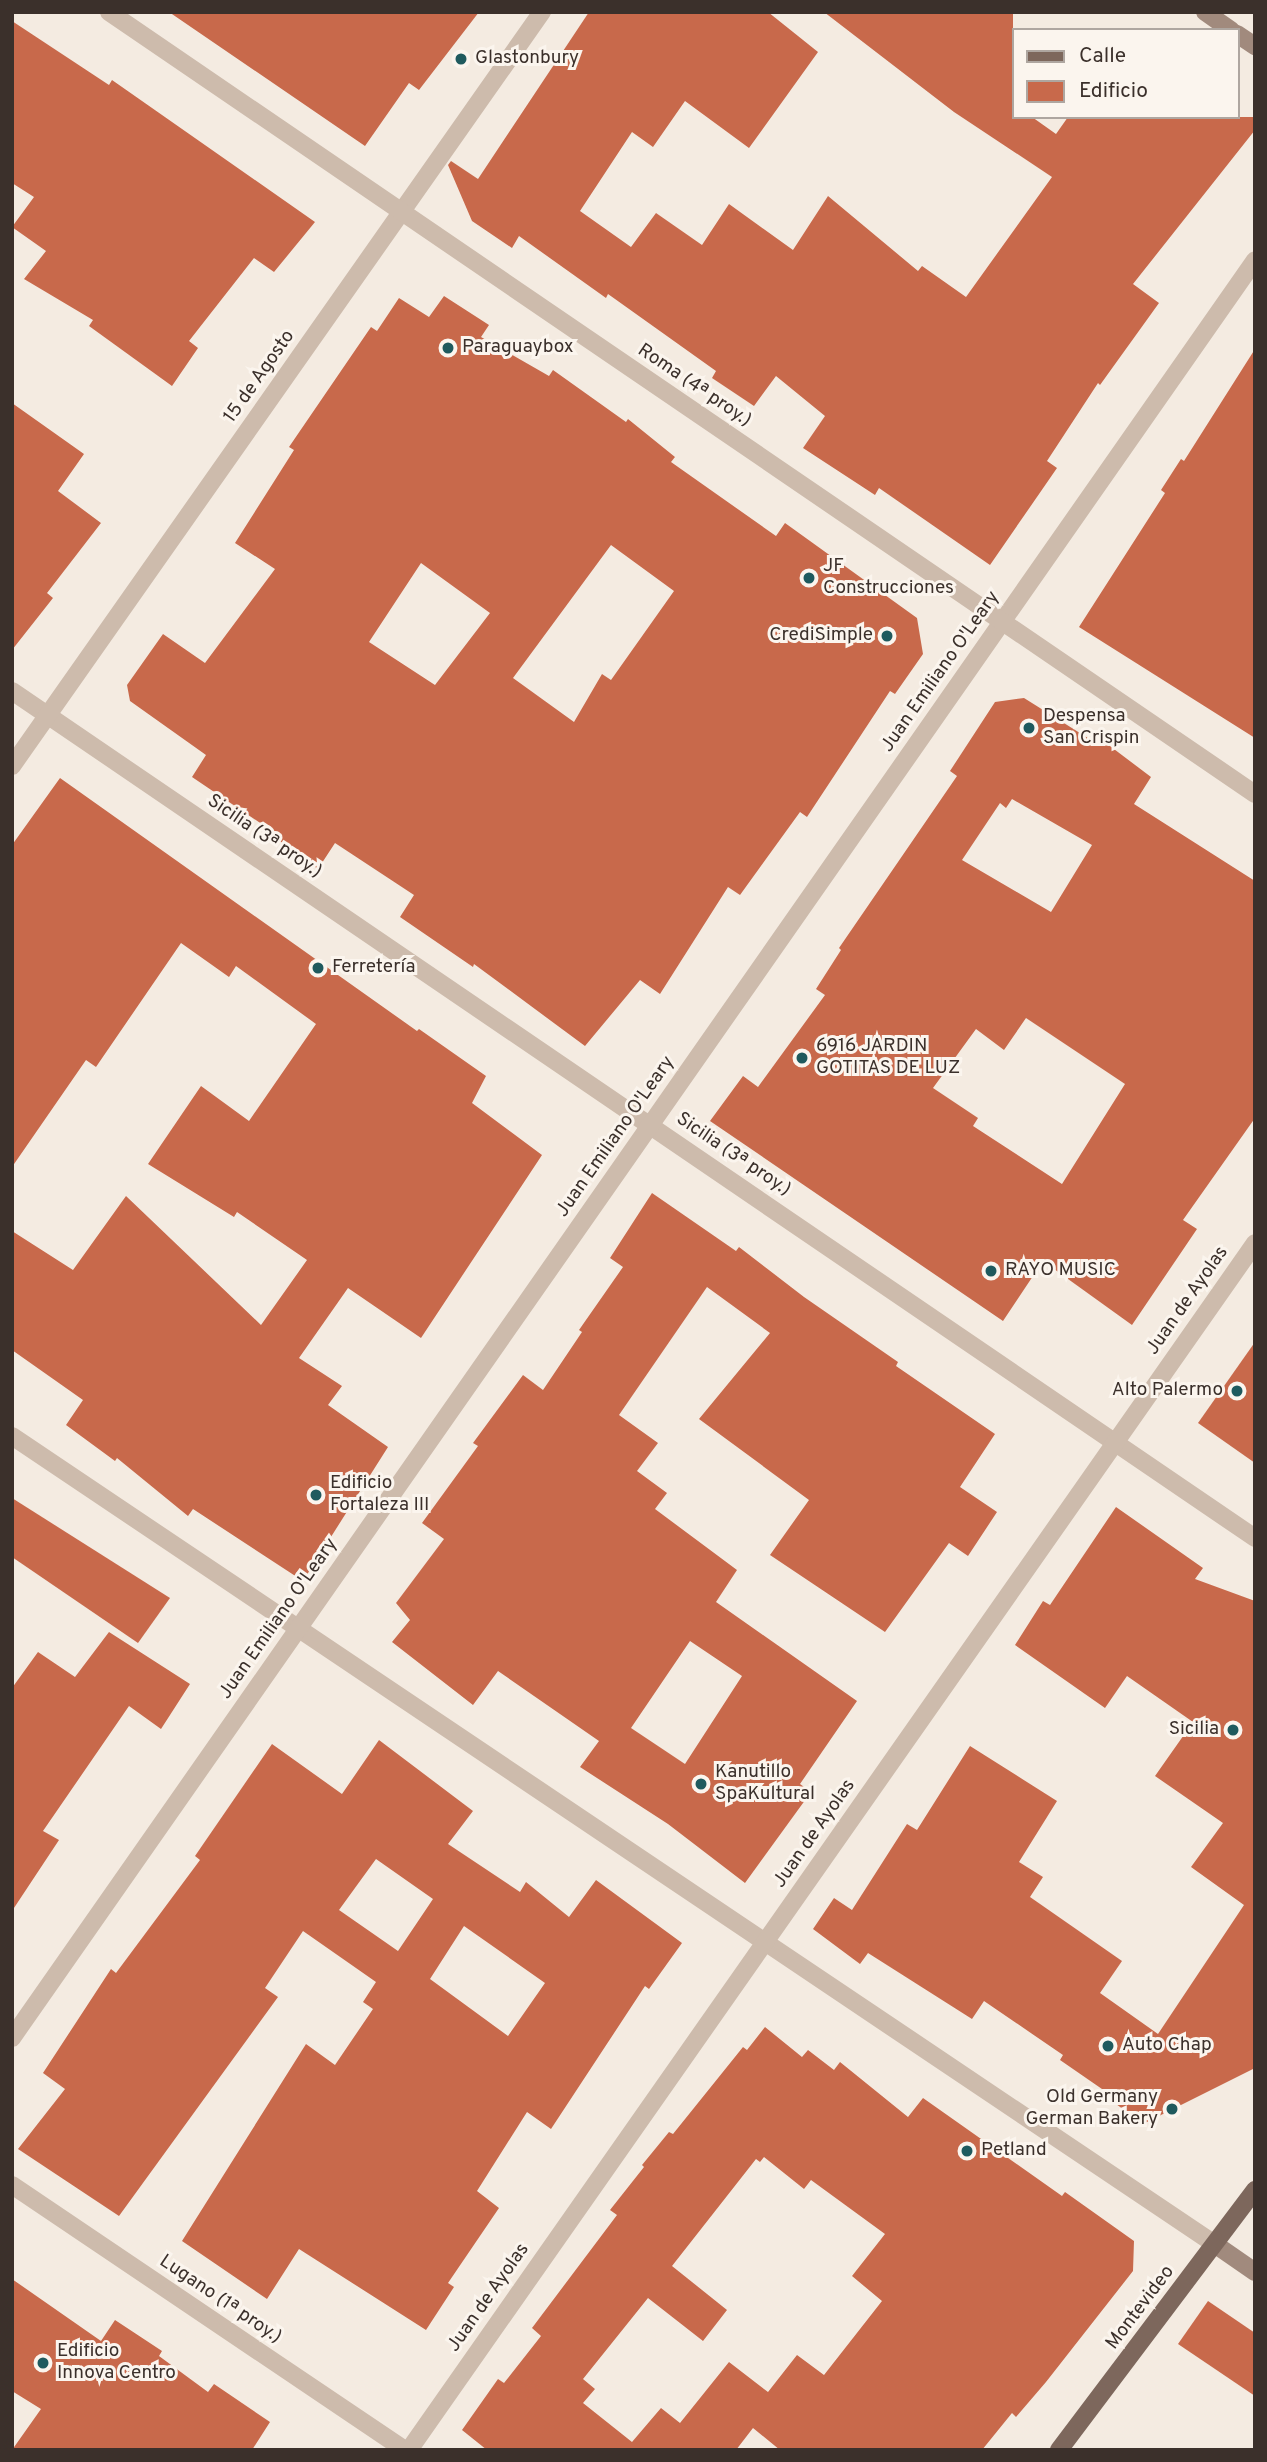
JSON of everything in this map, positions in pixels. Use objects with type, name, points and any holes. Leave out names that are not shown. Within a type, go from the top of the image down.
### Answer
[{"type":"main road","points":[[1205,12],[1228,28]]},
{"type":"main road","points":[[1239,35],[1255,46]]},
{"type":"main road","name":"Montevideo","points":[[1059,2450],[1255,2190]]},
{"type":"main road","points":[[1216,2245],[1255,2272]]},
{"type":"street","name":"Roma (4ª proy.)","points":[[109,12],[1255,794]]},
{"type":"street","name":"15 de Agosto","points":[[12,766],[542,12]]},
{"type":"street","name":"Juan Emiliano O'Leary","points":[[12,2038],[1255,260]]},
{"type":"street","name":"Sicilia (3ª proy.)","points":[[12,691],[1255,1538]]},
{"type":"street","name":"Juan de Ayolas","points":[[407,2450],[1255,1243]]},
{"type":"street","points":[[12,1436],[1216,2245]]},
{"type":"street","name":"Lugano (1ª proy.)","points":[[12,2185],[407,2450]]},
{"type":"building","points":[[169,12],[479,12],[419,90],[409,83],[365,146]]},
{"type":"building","points":[[589,12],[768,12],[818,52],[749,148],[685,101],[653,147],[632,132],[580,211],[631,247],[656,213],[702,245],[729,204],[793,250],[828,196],[918,271],[922,266],[966,297],[1052,177],[954,112],[824,12],[1013,12],[1012,119],[1035,119],[1056,134],[1067,119],[1255,117],[1255,130],[1133,284],[1159,303],[1100,385],[1098,383],[1047,461],[1057,468],[990,565],[879,488],[875,495],[803,448],[825,416],[776,376],[754,406],[712,378],[716,371],[608,294],[606,298],[519,236],[512,248],[472,221],[448,165],[451,161],[478,179]]},
{"type":"building","points":[[12,21],[109,85],[112,80],[315,222],[274,272],[254,258],[189,341],[198,348],[172,386],[89,326],[93,320],[24,279],[46,251],[12,227],[34,197],[12,183]]},
{"type":"building","points":[[444,296],[489,325],[481,337],[549,376],[553,370],[626,422],[628,419],[675,457],[671,462],[776,536],[785,523],[917,618],[923,654],[895,694],[890,691],[807,817],[800,812],[740,895],[728,887],[660,994],[640,980],[585,1046],[474,964],[473,967],[400,917],[414,895],[335,843],[318,869],[273,836],[275,833],[192,777],[206,755],[130,701],[127,685],[163,634],[205,663],[275,569],[235,543],[294,450],[289,447],[371,327],[377,331],[399,298],[429,317]],"holes":[[[611,545],[674,591],[611,680],[602,674],[574,722],[513,678]],[[421,563],[490,613],[435,685],[369,642]]]},
{"type":"building","points":[[1255,349],[1255,738],[1079,627],[1165,493],[1161,490],[1181,459],[1184,461]]},
{"type":"building","points":[[12,403],[84,454],[58,491],[101,523],[47,593],[53,598],[12,650]]},
{"type":"building","points":[[1024,698],[1099,745],[1102,740],[1151,777],[1134,804],[1255,881],[1255,1118],[1183,1220],[1197,1229],[1132,1325],[1043,1261],[1003,1321],[710,1121],[743,1076],[758,1087],[825,995],[816,989],[841,950],[839,948],[957,776],[950,771],[995,702]],"holes":[[[1012,799],[1092,845],[1051,912],[962,860],[1000,803],[1006,808]],[[1026,1018],[1125,1084],[1062,1184],[973,1126],[978,1118],[933,1088],[976,1029],[1004,1050]]]},
{"type":"building","points":[[60,778],[417,1031],[419,1029],[486,1076],[472,1103],[542,1155],[421,1338],[348,1288],[299,1358],[342,1386],[328,1405],[388,1447],[303,1581],[193,1509],[188,1516],[117,1458],[115,1461],[66,1425],[83,1400],[12,1350],[12,1231],[73,1270],[126,1196],[261,1325],[307,1260],[237,1212],[234,1217],[148,1164],[201,1086],[249,1121],[316,1024],[236,966],[229,977],[181,943],[96,1067],[86,1060],[12,1167],[12,845]]},
{"type":"building","points":[[652,1193],[736,1251],[739,1247],[804,1297],[898,1362],[896,1366],[995,1434],[960,1487],[997,1512],[968,1556],[949,1543],[885,1632],[770,1555],[809,1500],[699,1419],[770,1333],[707,1287],[619,1415],[658,1443],[637,1471],[667,1493],[655,1509],[737,1570],[716,1602],[857,1701],[800,1784],[811,1792],[745,1883],[668,1824],[580,1767],[599,1741],[498,1671],[473,1705],[392,1642],[410,1620],[396,1603],[444,1539],[422,1523],[478,1446],[473,1443],[523,1375],[543,1390],[582,1332],[579,1330],[623,1267],[610,1258]],"holes":[[[690,1641],[742,1676],[685,1764],[631,1728]]]},
{"type":"building","name":"Alto Palermo","points":[[1255,1342],[1255,1463],[1198,1423]]},
{"type":"building","points":[[12,1498],[170,1598],[138,1643],[12,1557]]},
{"type":"building","points":[[1116,1507],[1203,1568],[1195,1579],[1255,1601],[1255,2068],[1143,2124],[1112,2101],[1115,2098],[1060,2060],[1063,2055],[984,2001],[972,2019],[868,1953],[860,1964],[813,1929],[834,1898],[852,1910],[907,1824],[917,1830],[970,1746],[1057,1801],[1019,1862],[1043,1877],[1030,1897],[1122,1961],[1100,1993],[1158,2034],[1244,1905],[1191,1867],[1223,1823],[1155,1776],[1193,1722],[1127,1676],[1105,1708],[1015,1645],[1043,1601],[1050,1605]]},
{"type":"building","points":[[109,1632],[190,1684],[161,1729],[129,1706],[43,1831],[59,1840],[12,1911],[12,1688],[38,1652],[75,1677]]},
{"type":"building","points":[[379,1740],[473,1811],[448,1844],[520,1892],[526,1882],[569,1917],[596,1880],[682,1943],[649,1989],[645,1986],[551,2129],[527,2112],[477,2191],[499,2208],[448,2283],[454,2287],[426,2330],[299,2249],[267,2299],[182,2241],[306,2044],[335,2065],[373,2009],[363,2002],[376,1982],[303,1931],[265,1988],[278,1997],[119,2216],[18,2149],[65,2089],[43,2073],[111,1969],[116,1973],[200,1860],[195,1856],[272,1744],[342,1794]],"holes":[[[376,1859],[433,1899],[398,1951],[339,1910]],[[464,1926],[545,1983],[508,2036],[430,1979]]]},
{"type":"building","points":[[765,2027],[802,2057],[808,2050],[834,2070],[840,2062],[908,2117],[923,2098],[1062,2196],[1065,2192],[1134,2241],[1133,2271],[1046,2382],[1016,2417],[1012,2413],[982,2450],[780,2450],[753,2428],[736,2450],[487,2450],[462,2430],[498,2379],[504,2383],[541,2336],[532,2328],[617,2215],[610,2210],[644,2167],[642,2165],[669,2132],[673,2134],[743,2047],[747,2050]],"holes":[[[764,2157],[804,2189],[811,2180],[885,2234],[852,2276],[882,2301],[824,2375],[797,2355],[768,2392],[729,2362],[680,2423],[661,2408],[632,2442],[583,2403],[595,2389],[583,2379],[648,2298],[703,2341],[727,2310],[672,2266],[756,2159],[760,2162]]]},
{"type":"building","points":[[12,2279],[101,2341],[115,2320],[162,2351],[159,2356],[208,2392],[214,2384],[270,2422],[252,2450],[12,2450],[41,2409],[12,2391]]},
{"type":"building","points":[[1208,2301],[1255,2333],[1255,2396],[1178,2344]]},
{"type":"place","name":"Glastonbury","points":[[461,59]]},
{"type":"place","name":"Paraguaybox","points":[[448,348]]},
{"type":"place","name":"JF Construcciones","points":[[809,578]]},
{"type":"place","name":"CrediSimple","points":[[887,636]]},
{"type":"place","name":"Despensa San Crispin","points":[[1029,728]]},
{"type":"place","name":"Ferretería","points":[[318,968]]},
{"type":"place","name":"6916 JARDIN GOTITAS DE LUZ","points":[[802,1058]]},
{"type":"place","name":"RAYO MUSIC","points":[[991,1271]]},
{"type":"place","name":"Alto Palermo","points":[[1237,1391]]},
{"type":"place","name":"Edificio Fortaleza III","points":[[316,1495]]},
{"type":"place","name":"Sicilia","points":[[1233,1730]]},
{"type":"place","name":"Kanutillo SpaKultural","points":[[701,1784]]},
{"type":"place","name":"Auto Chap","points":[[1108,2046]]},
{"type":"place","name":"Old Germany German Bakery","points":[[1172,2109]]},
{"type":"place","name":"Petland","points":[[967,2151]]},
{"type":"place","name":"Edificio Innova Centro","points":[[43,2363]]}]
